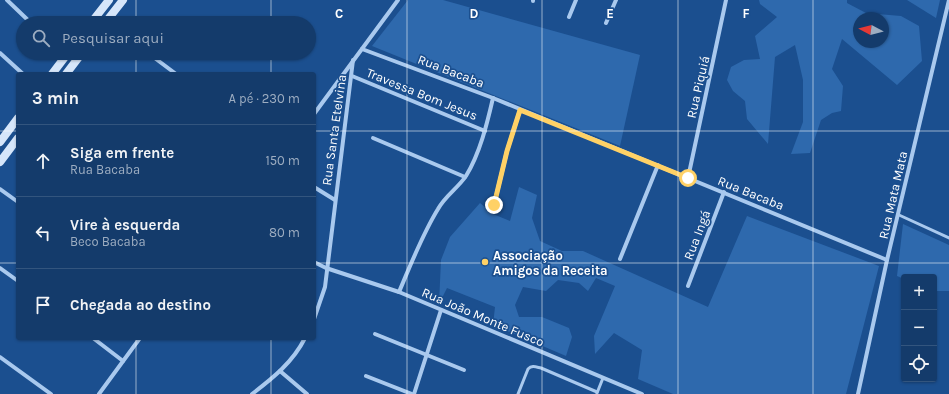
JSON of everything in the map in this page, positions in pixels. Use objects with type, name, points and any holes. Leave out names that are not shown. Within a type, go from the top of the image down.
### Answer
[{"type":"main road","points":[[96,16],[109,0]]},
{"type":"main road","points":[[111,16],[123,0]]},
{"type":"main road","points":[[53,72],[62,60]]},
{"type":"main road","points":[[68,72],[77,60]]},
{"type":"main road","points":[[0,142],[16,121]]},
{"type":"main road","points":[[0,162],[16,142]]},
{"type":"street","points":[[7,0],[24,16]]},
{"type":"street","points":[[316,111],[398,0]]},
{"type":"street","points":[[570,17],[576,0]]},
{"type":"street","points":[[606,23],[616,0]]},
{"type":"street","name":"Rua Piquiá","points":[[688,178],[726,0]]},
{"type":"street","name":"Rua Mata Mata","points":[[858,394],[887,260],[899,215],[948,0]]},
{"type":"street","name":"Rua Bacaba","points":[[362,49],[493,98],[887,260]]},
{"type":"street","points":[[0,53],[21,72]]},
{"type":"street","points":[[157,60],[173,72]]},
{"type":"street","name":"Rua Santa Etelvina","points":[[316,313],[325,287],[326,268],[353,60]]},
{"type":"street","name":"Travessa Bom Jesus","points":[[352,76],[485,131]]},
{"type":"street","points":[[399,292],[424,235],[438,208],[465,177],[473,162],[485,131],[493,98]]},
{"type":"street","points":[[494,205],[507,151],[520,110]]},
{"type":"street","points":[[6,135],[16,140]]},
{"type":"street","points":[[373,138],[465,177]]},
{"type":"street","points":[[620,259],[658,166]]},
{"type":"street","points":[[0,189],[16,201]]},
{"type":"street","points":[[316,189],[335,200]]},
{"type":"street","name":"Rua Ingá","points":[[688,286],[724,192]]},
{"type":"street","name":"Rua João Monte Fusco","points":[[316,263],[326,268],[399,292],[642,394]]},
{"type":"street","points":[[0,268],[16,280]]},
{"type":"street","points":[[366,376],[413,394],[440,310]]},
{"type":"street","points":[[375,334],[464,370]]},
{"type":"street","points":[[96,340],[123,361]]},
{"type":"street","points":[[99,394],[139,340]]},
{"type":"street","points":[[252,394],[275,377],[290,361],[304,340]]},
{"type":"street","points":[[0,357],[51,394]]},
{"type":"street","points":[[280,371],[307,394]]},
{"type":"lane","points":[[899,215],[949,238]]},
{"type":"lane","points":[[518,394],[528,369],[535,366],[597,393],[603,378]]},
{"type":"shaded area","points":[[408,0],[443,0],[640,55],[620,146],[372,46]]},
{"type":"shaded area","points":[[759,0],[847,0],[847,3],[864,12],[853,12],[853,48],[889,48],[889,15],[901,16],[919,26],[922,61],[897,85],[842,39],[832,69],[843,86],[841,111],[832,113],[821,120],[810,153],[791,154],[803,122],[803,80],[795,45],[775,57],[768,144],[747,119],[745,101],[733,91],[727,80],[731,67],[744,60],[760,59],[755,36],[777,17],[760,4]]},
{"type":"shaded area","points":[[907,0],[940,0],[936,18]]},
{"type":"shaded area","points":[[519,187],[537,195],[532,218],[540,241],[562,251],[583,251],[708,307],[747,216],[879,266],[846,394],[673,394],[638,379],[642,350],[614,333],[595,354],[594,336],[615,286],[596,278],[588,291],[579,283],[558,280],[546,291],[523,287],[515,305],[519,317],[542,317],[569,328],[572,337],[566,356],[493,325],[495,307],[447,288],[439,304],[441,260],[450,237],[480,203],[493,214],[510,221]]},
{"type":"shaded area","points":[[903,224],[949,245],[949,291],[937,291],[937,274],[901,274],[901,278],[897,276]]},
{"type":"place","name":"Associação Amigos da Receita","points":[[485,262]]},
{"type":"route","points":[[494,205],[507,151],[520,110],[688,178]]}]
